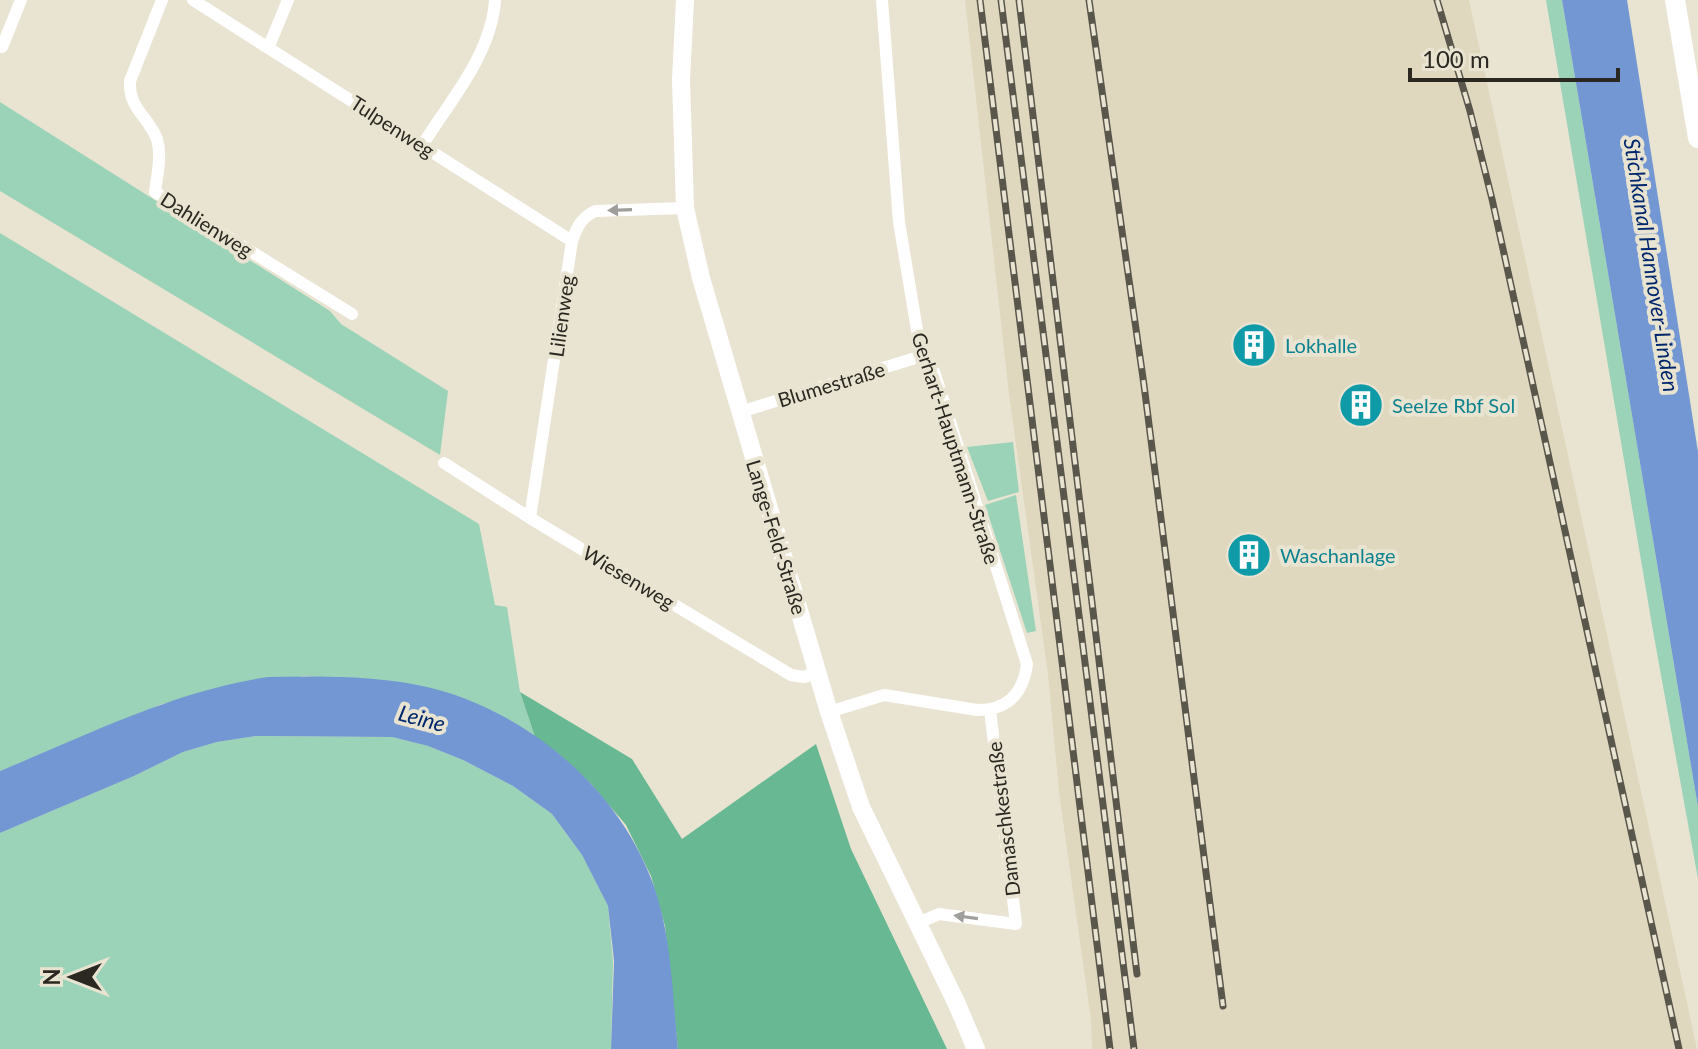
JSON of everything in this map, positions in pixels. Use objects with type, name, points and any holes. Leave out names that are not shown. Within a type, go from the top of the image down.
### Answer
[{"type":"main road","points":[[1675,0],[1698,138]]},
{"type":"street","points":[[2,47],[21,0]]},
{"type":"street","name":"Dahlienweg","points":[[162,0],[130,81],[129,96],[156,138],[160,154],[155,192],[352,314]]},
{"type":"street","name":"Tulpenweg","points":[[193,0],[572,241]]},
{"type":"street","points":[[269,46],[288,0]]},
{"type":"street","points":[[423,144],[479,54],[489,33],[495,0]]},
{"type":"street","name":"Lange-Feld-Straße","points":[[685,0],[681,80],[685,208],[701,278],[829,712],[861,807],[976,1049]]},
{"type":"street","name":"Gerhart-Hauptmann-Straße","points":[[882,0],[899,222],[922,356],[932,365],[1027,664],[1019,692],[1007,704],[990,710]]},
{"type":"street","name":"Lilienweg","points":[[530,518],[572,241],[585,216],[595,211],[685,208]]},
{"type":"street","name":"Blumestraße","points":[[740,412],[922,356]]},
{"type":"street","name":"Wiesenweg","points":[[444,463],[791,675],[804,677],[818,672]]},
{"type":"street","points":[[829,712],[884,695],[990,710]]},
{"type":"street","name":"Damaschkestraße","points":[[918,923],[939,914],[1016,924],[990,710]]},
{"type":"shaded area","points":[[965,0],[1469,0],[1697,1049],[1092,1049],[1091,1020],[1059,792],[1048,674],[1009,394]]},
{"type":"green space","points":[[1546,0],[1562,0],[1698,807],[1698,879],[1653,631]]},
{"type":"green space","points":[[0,102],[330,311],[341,324],[448,391],[440,455],[0,191]]},
{"type":"green space","points":[[0,233],[479,524],[495,605],[507,607],[520,692],[535,737],[513,722],[465,699],[398,683],[304,676],[162,704],[0,771]]},
{"type":"green space","points":[[1013,442],[1019,492],[988,501],[967,447]]},
{"type":"green space","points":[[1016,495],[1036,631],[1027,633],[985,505]]},
{"type":"green space","points":[[520,692],[632,759],[682,839],[816,744],[851,849],[947,1049],[678,1049],[665,926],[651,876],[626,825],[591,784],[535,737]]},
{"type":"green space","points":[[256,736],[392,737],[428,746],[513,786],[552,814],[582,855],[608,906],[613,962],[611,1049],[0,1049],[0,833],[183,752],[217,742]]},
{"type":"water","name":"Stichkanal Hannover-Linden","points":[[1562,0],[1627,0],[1698,452],[1698,807]]},
{"type":"water","name":"Leine","points":[[268,677],[394,681],[443,691],[496,712],[551,748],[576,769],[619,819],[650,876],[667,939],[678,1049],[611,1049],[614,961],[608,906],[582,855],[552,814],[513,786],[428,746],[392,737],[256,736],[217,742],[183,752],[0,833],[0,771],[165,703]]},
{"type":"railway","points":[[980,0],[1110,1049]]},
{"type":"railway","points":[[1001,0],[1134,1049]]},
{"type":"railway","points":[[1019,0],[1137,974]]},
{"type":"railway","points":[[1089,0],[1144,385],[1223,1006]]},
{"type":"railway","points":[[1437,0],[1492,199],[1679,1049]]},
{"type":"place","name":"Lokhalle","points":[[1254,345]]},
{"type":"place","name":"Seelze Rbf Sol","points":[[1361,405]]},
{"type":"place","name":"Waschanlage","points":[[1249,555]]}]
